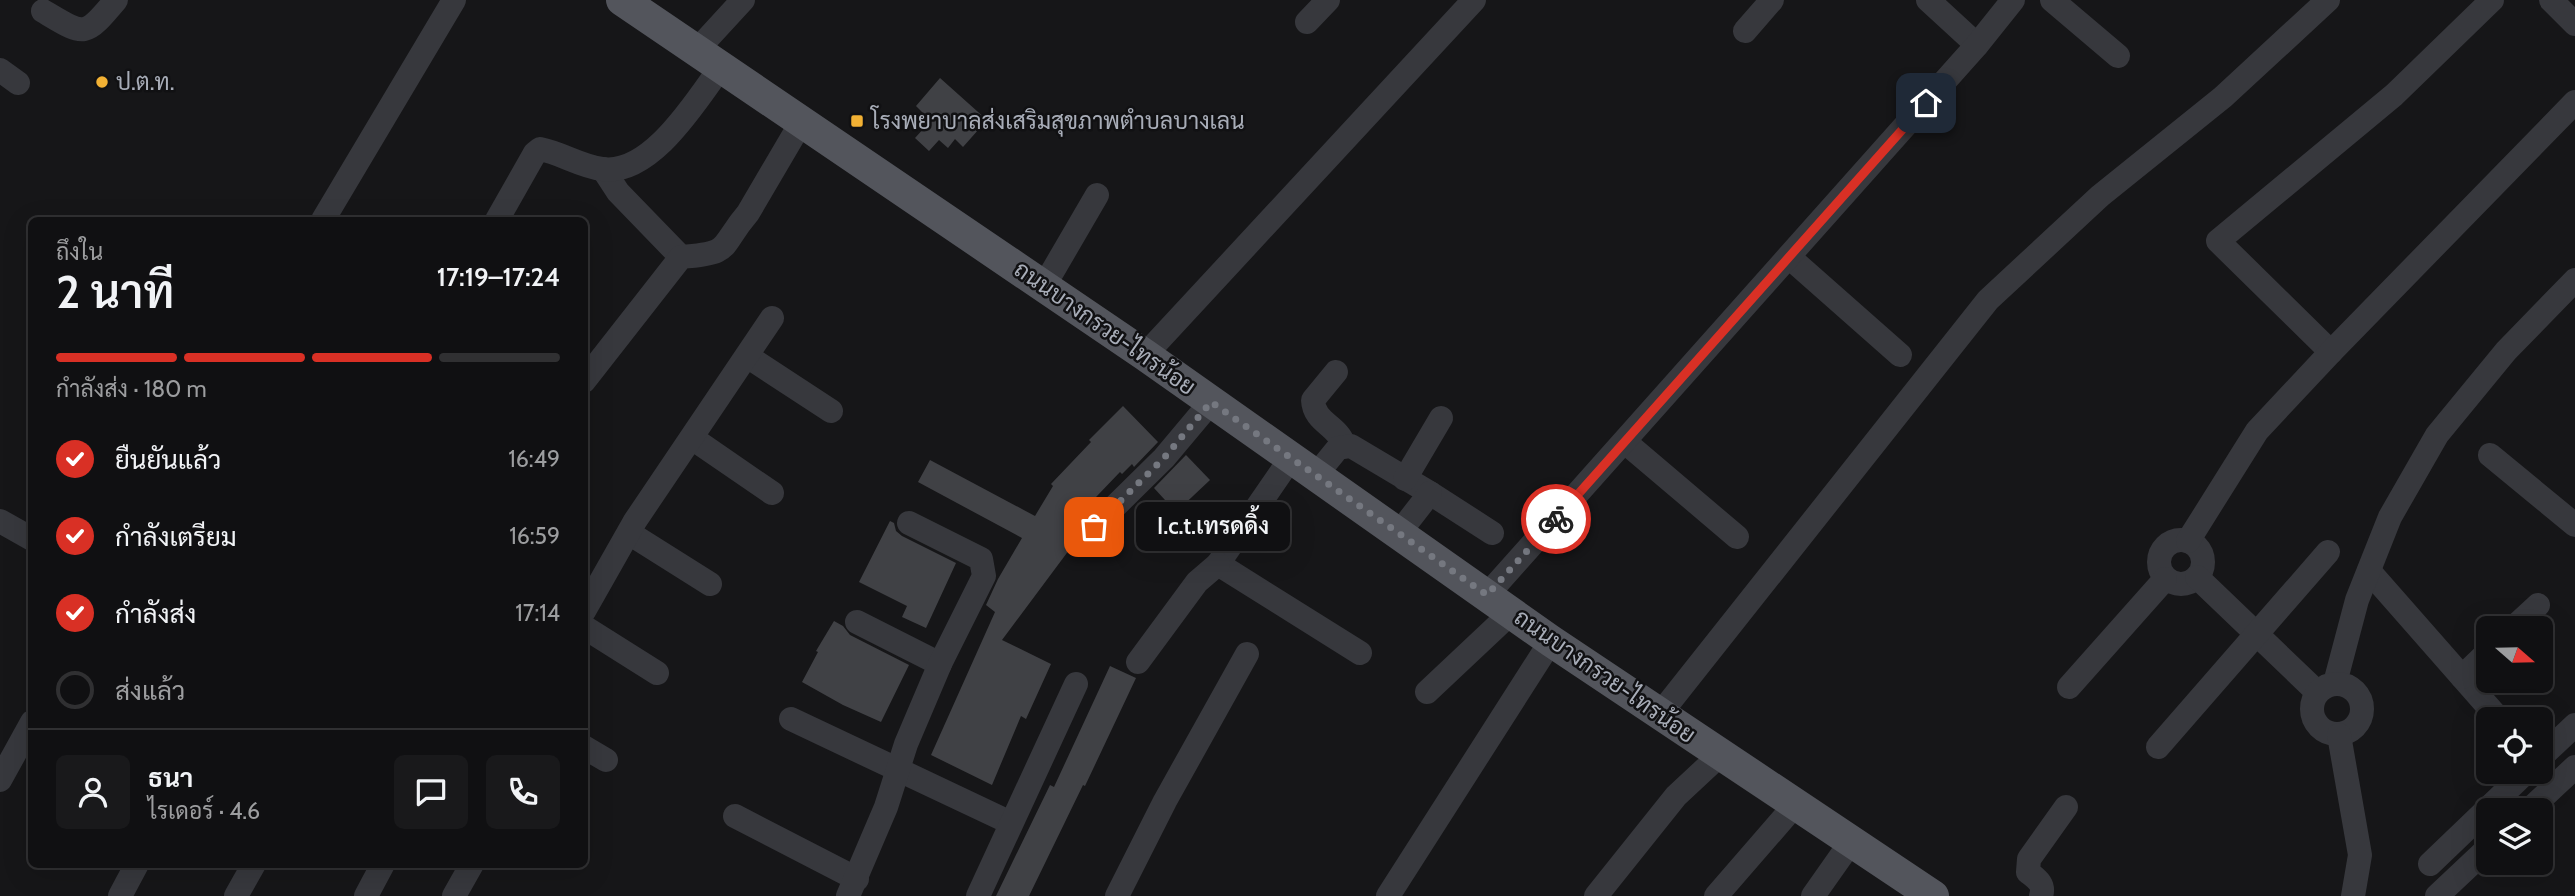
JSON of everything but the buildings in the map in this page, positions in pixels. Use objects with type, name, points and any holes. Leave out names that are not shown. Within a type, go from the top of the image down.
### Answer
[{"type":"main road","name":"ถนนบางกรวย-ไทรน้อย","points":[[639,5],[709,59],[1144,355],[1550,641],[1933,896]]},
{"type":"street","points":[[43,10],[69,27],[81,30],[94,27],[116,0]]},
{"type":"street","points":[[325,217],[454,0]]},
{"type":"street","points":[[499,217],[534,153],[540,149],[603,169],[617,169],[646,156],[673,131],[709,59],[743,0]]},
{"type":"street","points":[[1307,22],[1328,0]]},
{"type":"street","points":[[1144,355],[1474,0]]},
{"type":"street","points":[[1745,31],[1772,0]]},
{"type":"street","points":[[1928,0],[1977,45]]},
{"type":"street","points":[[1427,692],[1500,604],[1625,442],[1977,45],[2013,0]]},
{"type":"street","points":[[2052,0],[2118,56]]},
{"type":"street","points":[[1660,714],[1988,300],[2100,196],[2223,97],[2328,0]]},
{"type":"street","points":[[2331,352],[2218,241],[2394,95],[2492,0]]},
{"type":"street","points":[[2551,0],[2575,24]]},
{"type":"street","points":[[2189,541],[2258,431],[2331,352],[2575,102]]},
{"type":"street","points":[[588,376],[681,257],[714,254],[725,247],[802,121]]},
{"type":"street","points":[[603,169],[618,192],[681,257]]},
{"type":"street","points":[[1044,286],[1097,195]]},
{"type":"street","points":[[1789,257],[1900,355]]},
{"type":"street","points":[[2197,577],[2256,634],[2326,687],[2345,684],[2354,689],[2360,697],[2362,717],[2349,732],[2329,733],[2320,729],[2311,711],[2326,687],[2390,517],[2437,435],[2506,351],[2575,280]]},
{"type":"street","points":[[588,604],[629,533],[772,318]]},
{"type":"street","points":[[747,356],[831,411]]},
{"type":"street","points":[[1336,372],[1313,400],[1313,407],[1315,414],[1341,436],[1344,445]]},
{"type":"street","points":[[1094,527],[1164,458],[1211,402]]},
{"type":"street","points":[[1405,479],[1441,418]]},
{"type":"street","points":[[692,438],[772,494]]},
{"type":"street","points":[[1625,442],[1737,537]]},
{"type":"street","points":[[1138,662],[1197,582],[1218,564],[1303,466],[1344,445],[1351,446],[1492,533]]},
{"type":"street","points":[[2490,455],[2575,525]]},
{"type":"street","points":[[1399,533],[1430,493]]},
{"type":"street","points":[[0,521],[28,537]]},
{"type":"street","points":[[735,816],[853,887],[886,807],[906,744],[940,664],[984,576],[981,559],[909,523]]},
{"type":"street","points":[[629,533],[710,584]]},
{"type":"street","points":[[2189,541],[2201,553],[2203,561],[2197,577],[2181,585],[2165,579],[2158,563],[2164,547],[2171,542],[2189,541]]},
{"type":"street","points":[[2158,747],[2328,552]]},
{"type":"street","points":[[1218,564],[1360,653]]},
{"type":"street","points":[[2369,571],[2488,707]]},
{"type":"street","points":[[2068,687],[2165,579]]},
{"type":"street","points":[[2526,616],[2538,605]]},
{"type":"street","points":[[856,622],[940,664]]},
{"type":"street","points":[[588,630],[657,673]]},
{"type":"street","points":[[1388,896],[1550,641]]},
{"type":"street","points":[[1117,896],[1165,802],[1247,654]]},
{"type":"street","points":[[2462,677],[2476,664]]},
{"type":"street","points":[[978,896],[1076,684]]},
{"type":"street","points":[[791,719],[1011,823]]},
{"type":"street","points":[[2553,746],[2575,725]]},
{"type":"street","points":[[0,779],[28,729]]},
{"type":"street","points":[[2339,734],[2360,855],[2353,896]]},
{"type":"street","points":[[588,749],[606,760]]},
{"type":"street","points":[[1596,896],[1676,796],[1720,755]]},
{"type":"street","points":[[2542,798],[2575,767]]},
{"type":"street","points":[[2430,864],[2513,784]]},
{"type":"street","points":[[1716,896],[1795,805]]},
{"type":"street","points":[[2041,896],[2041,883],[2028,872],[2029,859],[2066,807]]},
{"type":"street","points":[[1813,896],[1851,842]]},
{"type":"street","points":[[2437,896],[2476,859]]},
{"type":"street","points":[[120,896],[135,868]]},
{"type":"street","points":[[236,896],[252,868]]},
{"type":"street","points":[[366,896],[381,868]]},
{"type":"street","points":[[454,896],[470,868]]},
{"type":"way so far","points":[[1094,527],[1164,458],[1211,402],[1487,595],[1556,519]]},
{"type":"place","name":"ป.ต.ท.","points":[[102,82]]},
{"type":"place","name":"โรงพยาบาลส่งเสริมสุขภาพตำบลบางเลน","points":[[857,121]]},
{"type":"place","name":"I.c.t.เทรดดิ้ง","points":[[1094,527]]},
{"type":"route","points":[[1556,519],[1926,103]]}]
